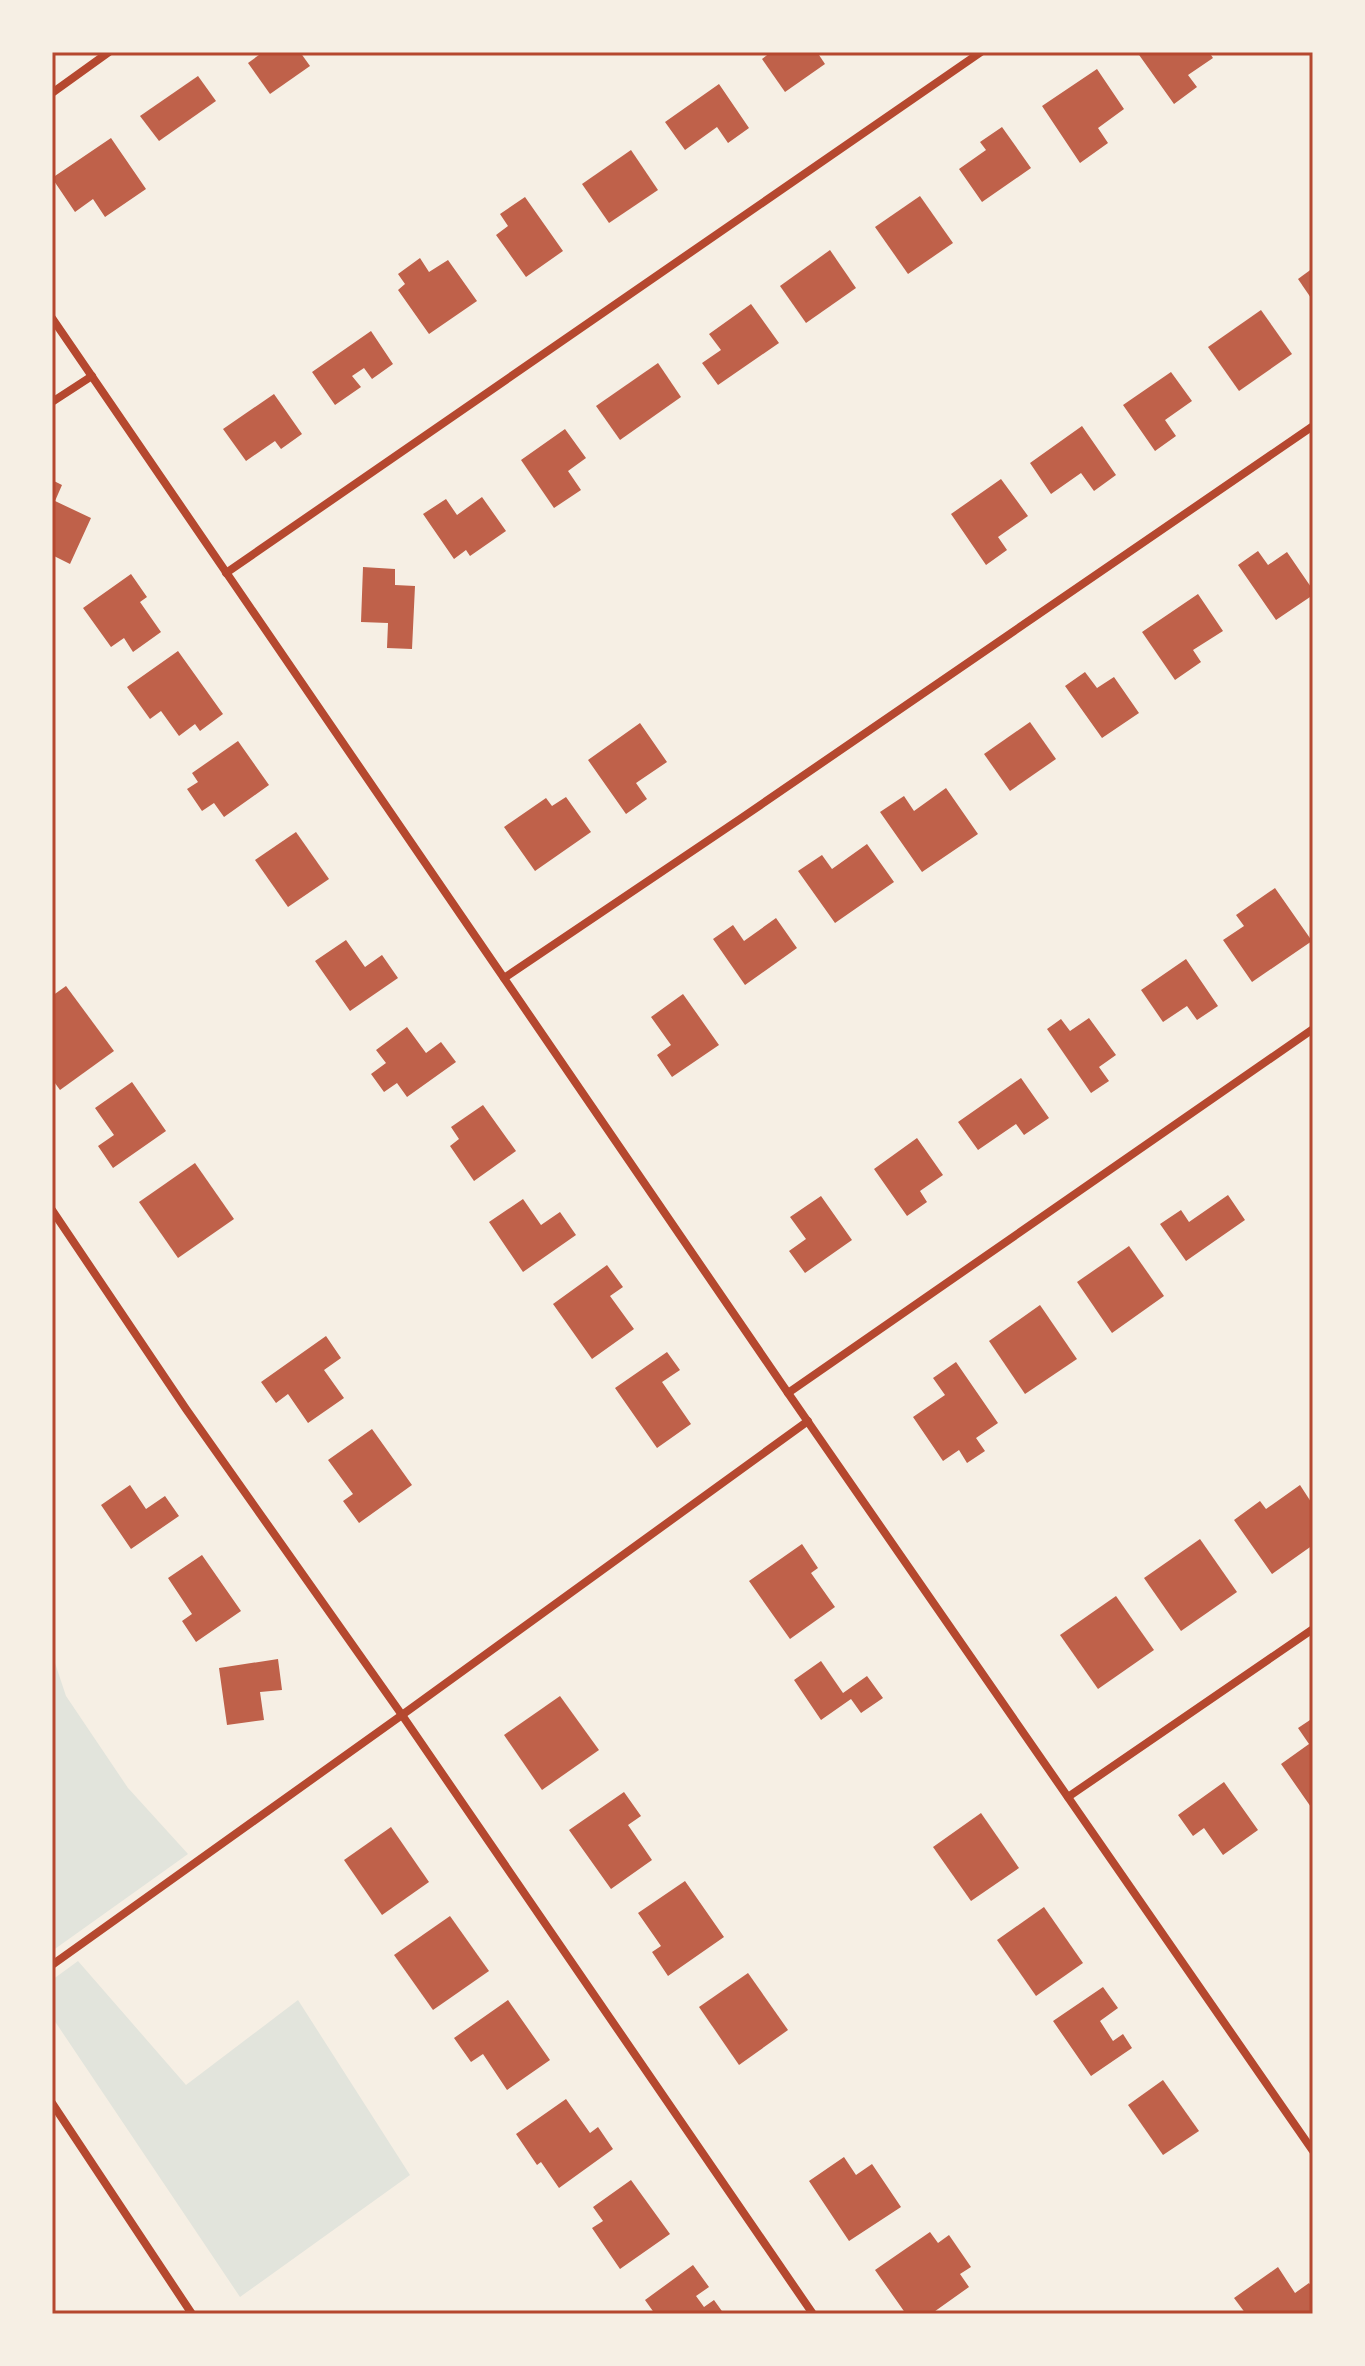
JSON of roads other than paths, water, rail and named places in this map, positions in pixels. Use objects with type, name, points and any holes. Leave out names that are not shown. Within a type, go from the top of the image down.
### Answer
[{"type":"street","points":[[52,93],[109,52]]},
{"type":"street","points":[[226,573],[981,52]]},
{"type":"street","points":[[52,318],[788,1393],[1313,2151]]},
{"type":"street","points":[[52,402],[92,376]]},
{"type":"street","points":[[504,978],[1313,426]]},
{"type":"street","points":[[788,1393],[1313,1029]]},
{"type":"street","points":[[52,1210],[186,1409],[402,1715],[813,2314]]},
{"type":"street","points":[[52,1965],[808,1421]]},
{"type":"street","points":[[1068,1797],[1313,1629]]},
{"type":"street","points":[[52,2103],[192,2314]]}]
